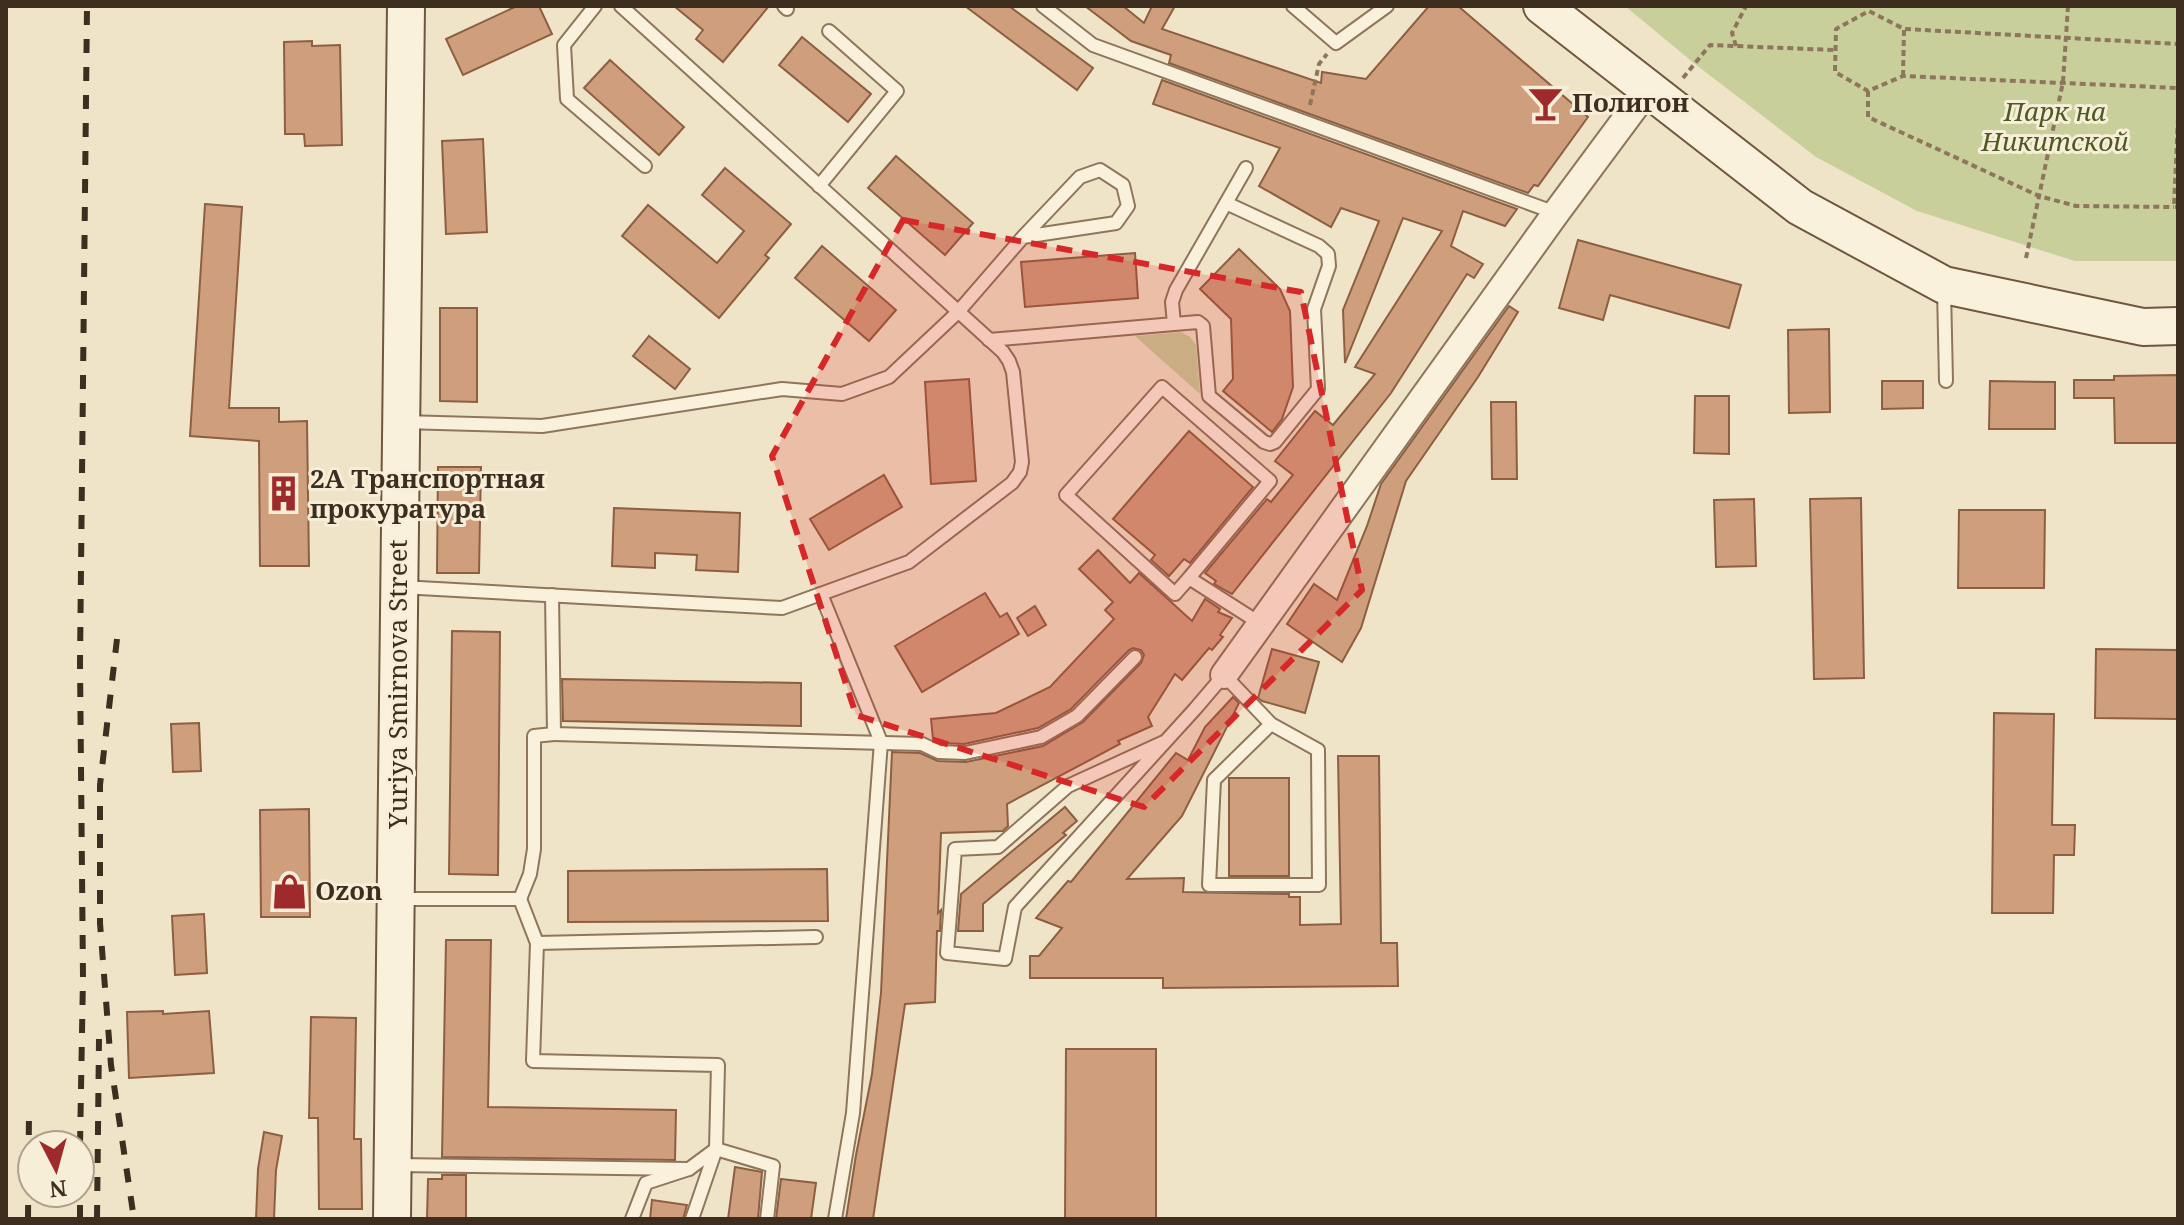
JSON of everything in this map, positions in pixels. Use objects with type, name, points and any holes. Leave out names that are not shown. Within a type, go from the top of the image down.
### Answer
[{"type":"main road","name":"Yuriya Smirnova Street","points":[[392,1219],[406,6]]},
{"type":"main road","points":[[1558,14],[1648,89],[1800,207],[1944,285],[2143,327],[2178,326]]},
{"type":"street","points":[[1224,675],[1648,89]]},
{"type":"lane","points":[[595,6],[564,45],[567,99],[645,166]]},
{"type":"lane","points":[[398,587],[782,608],[909,562],[1012,483],[1020,472],[1022,462],[1013,372],[1003,352],[621,6]]},
{"type":"lane","points":[[1043,6],[1093,45],[1556,213]]},
{"type":"lane","points":[[1293,6],[1336,43],[1387,6]]},
{"type":"lane","points":[[819,186],[897,91],[829,31]]},
{"type":"lane","points":[[1174,324],[1172,302],[1176,290],[1246,168]]},
{"type":"lane","points":[[400,422],[542,426],[782,389],[842,394],[889,377],[958,312],[1023,237],[1080,177],[1100,170],[1123,185],[1128,206],[1116,223],[1023,237]]},
{"type":"lane","points":[[989,340],[1201,323],[1209,396],[1264,442],[1275,442],[1318,389],[1314,309],[1329,266],[1328,254],[1319,246],[1226,203]]},
{"type":"lane","points":[[1944,285],[1946,381]]},
{"type":"lane","points":[[1162,387],[1270,481],[1189,578],[1175,594],[1066,495],[1162,387]]},
{"type":"lane","points":[[1189,578],[1261,624]]},
{"type":"lane","points":[[821,594],[881,742],[853,1113],[835,1219]]},
{"type":"lane","points":[[552,595],[554,734]]},
{"type":"lane","points":[[692,1219],[716,1149],[718,1065],[533,1061],[537,943],[520,899],[530,874],[534,849],[534,736],[881,742],[922,744],[939,752],[965,753],[1041,737],[1077,716],[1135,657]]},
{"type":"lane","points":[[1164,742],[1068,786],[998,847],[955,849],[947,953],[1005,959],[1015,907],[1164,742],[1224,675],[1271,724],[1318,750],[1319,885],[1209,885],[1214,780],[1271,724]]},
{"type":"lane","points":[[396,899],[520,899]]},
{"type":"lane","points":[[537,943],[816,937]]},
{"type":"lane","points":[[632,1219],[646,1183],[689,1169],[716,1149]]},
{"type":"lane","points":[[716,1149],[773,1166],[767,1219]]},
{"type":"lane","points":[[392,1165],[689,1169]]},
{"type":"path","points":[[1736,46],[1732,33],[1746,6]]},
{"type":"path","points":[[2026,258],[2063,82],[2068,6]]},
{"type":"path","points":[[1868,91],[1835,72],[1835,50],[1836,29],[1869,11],[1904,29],[2178,44]]},
{"type":"path","points":[[1903,76],[1904,29]]},
{"type":"path","points":[[1304,122],[1319,64],[1336,43]]},
{"type":"path","points":[[1683,78],[1710,45],[1835,50]]},
{"type":"path","points":[[1868,91],[1903,76],[2178,88]]},
{"type":"path","points":[[1868,91],[1868,117],[2039,196],[2076,206],[2176,207],[2178,118]]},
{"type":"highlighted area","points":[[903,220],[1301,292],[1362,590],[1144,807],[856,715],[772,456]]},
{"type":"green space","name":"Парк на Никитской","points":[[1625,6],[2178,6],[2178,261],[2075,261],[1917,211],[1816,157]]},
{"type":"green space","points":[[1181,332],[1196,345],[1200,394],[1135,336]]},
{"type":"building","points":[[517,6],[539,6],[552,34],[463,75],[446,39]]},
{"type":"building","points":[[674,6],[769,6],[723,62],[696,39],[703,30]]},
{"type":"building","points":[[965,6],[1009,6],[1093,68],[1077,90]]},
{"type":"building","points":[[1085,6],[1123,6],[1144,23],[1152,6],[1175,6],[1162,29],[1321,83],[1322,72],[1366,79],[1429,6],[1458,6],[1588,117],[1538,186],[1534,185],[1528,193],[1169,63],[1171,55],[1131,41]]},
{"type":"building","points":[[802,37],[871,94],[848,122],[779,65]]},
{"type":"building","points":[[312,41],[312,46],[340,45],[342,145],[305,146],[304,134],[285,134],[284,42]]},
{"type":"building","points":[[610,60],[684,127],[659,155],[584,88]]},
{"type":"building","points":[[1162,80],[1517,209],[1505,226],[1463,211],[1451,246],[1483,264],[1474,278],[1467,274],[1391,393],[1232,594],[1214,584],[1216,581],[1205,573],[1267,499],[1271,502],[1293,475],[1275,461],[1315,411],[1333,425],[1375,374],[1355,367],[1442,231],[1403,218],[1345,363],[1343,310],[1379,221],[1341,208],[1331,227],[1259,186],[1280,148],[1153,104]]},
{"type":"building","points":[[483,139],[487,232],[446,234],[442,141]]},
{"type":"building","points":[[896,156],[973,223],[945,255],[868,188]]},
{"type":"building","points":[[725,168],[791,224],[765,255],[769,258],[719,318],[622,236],[648,205],[717,263],[744,231],[702,195]]},
{"type":"building","points":[[205,204],[242,207],[229,408],[279,408],[279,422],[307,421],[309,566],[260,566],[259,441],[190,436]]},
{"type":"building","points":[[1578,240],[1741,285],[1729,328],[1610,295],[1603,320],[1559,308]]},
{"type":"building","points":[[822,246],[896,310],[869,341],[795,278]]},
{"type":"building","points":[[1239,249],[1280,289],[1290,311],[1293,387],[1282,419],[1272,432],[1223,391],[1233,379],[1231,319],[1200,289]]},
{"type":"building","points":[[1135,253],[1138,298],[1025,307],[1021,262]]},
{"type":"building","points":[[1509,306],[1518,312],[1478,377],[1406,481],[1361,628],[1342,662],[1287,624],[1314,584],[1337,600],[1381,484]]},
{"type":"building","points":[[440,308],[477,308],[477,402],[440,401]]},
{"type":"building","points":[[1829,329],[1830,412],[1789,413],[1788,330]]},
{"type":"building","points":[[649,336],[690,369],[675,389],[633,356]]},
{"type":"building","points":[[2178,375],[2178,443],[2115,443],[2114,398],[2074,398],[2074,380]]},
{"type":"building","points":[[969,379],[976,481],[931,484],[925,382]]},
{"type":"building","points":[[1882,381],[1923,381],[1923,408],[1882,409]]},
{"type":"building","points":[[1990,381],[2055,382],[2055,429],[1989,429]]},
{"type":"building","points":[[1695,396],[1729,396],[1729,454],[1694,453]]},
{"type":"building","points":[[1491,402],[1516,402],[1517,479],[1492,479]]},
{"type":"building","points":[[1189,431],[1253,487],[1190,563],[1184,559],[1169,576],[1151,560],[1155,555],[1113,519]]},
{"type":"building","points":[[438,467],[481,467],[479,573],[437,573]]},
{"type":"building","points":[[884,475],[902,507],[829,550],[810,519]]},
{"type":"building","points":[[1861,498],[1864,678],[1814,679],[1810,499]]},
{"type":"building","points":[[1754,499],[1756,566],[1716,567],[1714,500]]},
{"type":"building","points":[[614,508],[740,513],[738,572],[696,570],[697,555],[655,553],[655,568],[612,566]]},
{"type":"building","points":[[1959,510],[2045,510],[2044,588],[1958,588]]},
{"type":"building","points":[[1098,550],[1130,583],[1139,573],[1192,621],[1205,599],[1220,609],[1218,612],[1232,618],[1220,635],[1223,637],[1212,650],[1209,648],[1182,680],[1175,674],[1148,717],[1152,726],[1118,741],[1120,744],[1007,804],[1008,826],[1003,831],[941,833],[938,913],[941,910],[940,931],[937,931],[935,1002],[905,1004],[873,1219],[846,1219],[872,1074],[881,993],[892,752],[920,753],[938,761],[966,762],[1043,746],[1083,722],[1141,663],[1144,655],[1141,650],[1129,650],[1071,709],[1038,728],[964,744],[941,743],[933,739],[931,719],[996,713],[1050,687],[1114,619],[1105,610],[1113,602],[1079,569]]},
{"type":"building","points":[[985,593],[1000,617],[1007,613],[1019,634],[922,692],[895,646]]},
{"type":"building","points":[[1035,606],[1046,625],[1028,636],[1017,618]]},
{"type":"building","points":[[452,631],[500,632],[498,875],[449,874]]},
{"type":"building","points":[[1272,649],[1319,662],[1305,713],[1258,698]]},
{"type":"building","points":[[2096,649],[2178,650],[2178,719],[2095,718]]},
{"type":"building","points":[[562,679],[801,683],[801,726],[563,721]]},
{"type":"building","points":[[1233,697],[1239,703],[1182,816],[1127,879],[1184,878],[1183,892],[1289,894],[1289,897],[1300,897],[1300,925],[1341,924],[1338,756],[1379,756],[1381,943],[1397,943],[1398,986],[1163,988],[1163,978],[1030,978],[1030,956],[1039,956],[1062,928],[1036,918],[1068,881],[1071,882],[1176,753],[1188,760],[1205,727]]},
{"type":"building","points":[[1994,713],[2054,714],[2052,825],[2075,825],[2074,855],[2054,855],[2053,913],[1992,913]]},
{"type":"building","points":[[199,723],[201,771],[173,772],[171,724]]},
{"type":"building","points":[[1229,778],[1289,778],[1289,876],[1229,876]]},
{"type":"building","points":[[1065,807],[1077,821],[1063,833],[1066,835],[983,904],[983,931],[958,931],[961,894]]},
{"type":"building","points":[[309,809],[310,917],[261,917],[260,810]]},
{"type":"building","points":[[827,869],[828,921],[568,922],[568,871]]},
{"type":"building","points":[[204,914],[207,973],[175,975],[172,916]]},
{"type":"building","points":[[446,940],[491,940],[488,1107],[676,1110],[675,1160],[442,1157]]},
{"type":"building","points":[[163,1011],[163,1014],[209,1011],[214,1073],[129,1078],[127,1012]]},
{"type":"building","points":[[311,1017],[356,1018],[354,1139],[361,1139],[362,1209],[319,1209],[318,1118],[309,1118]]},
{"type":"building","points":[[1066,1049],[1156,1049],[1156,1219],[1065,1219]]},
{"type":"building","points":[[264,1132],[282,1136],[276,1170],[274,1219],[256,1219],[258,1169]]},
{"type":"building","points":[[735,1167],[762,1172],[758,1219],[728,1219]]},
{"type":"building","points":[[442,1175],[466,1175],[466,1219],[427,1219],[428,1179],[442,1179]]},
{"type":"building","points":[[781,1179],[816,1183],[811,1219],[776,1219]]},
{"type":"building","points":[[652,1200],[687,1205],[683,1219],[650,1219]]},
{"type":"railway","points":[[80,1129],[83,977],[80,663],[87,6]]},
{"type":"railway","points":[[117,639],[100,785],[100,923],[111,1065],[134,1219]]},
{"type":"railway","points":[[97,1219],[99,1039]]},
{"type":"railway","points":[[28,1219],[29,1113]]},
{"type":"railway","points":[[80,1209],[80,1219]]},
{"type":"place","name":"Полигон","points":[[1546,103]]},
{"type":"place","name":"2А Транспортная прокуратура","points":[[284,494]]},
{"type":"place","name":"Ozon","points":[[289,891]]}]
